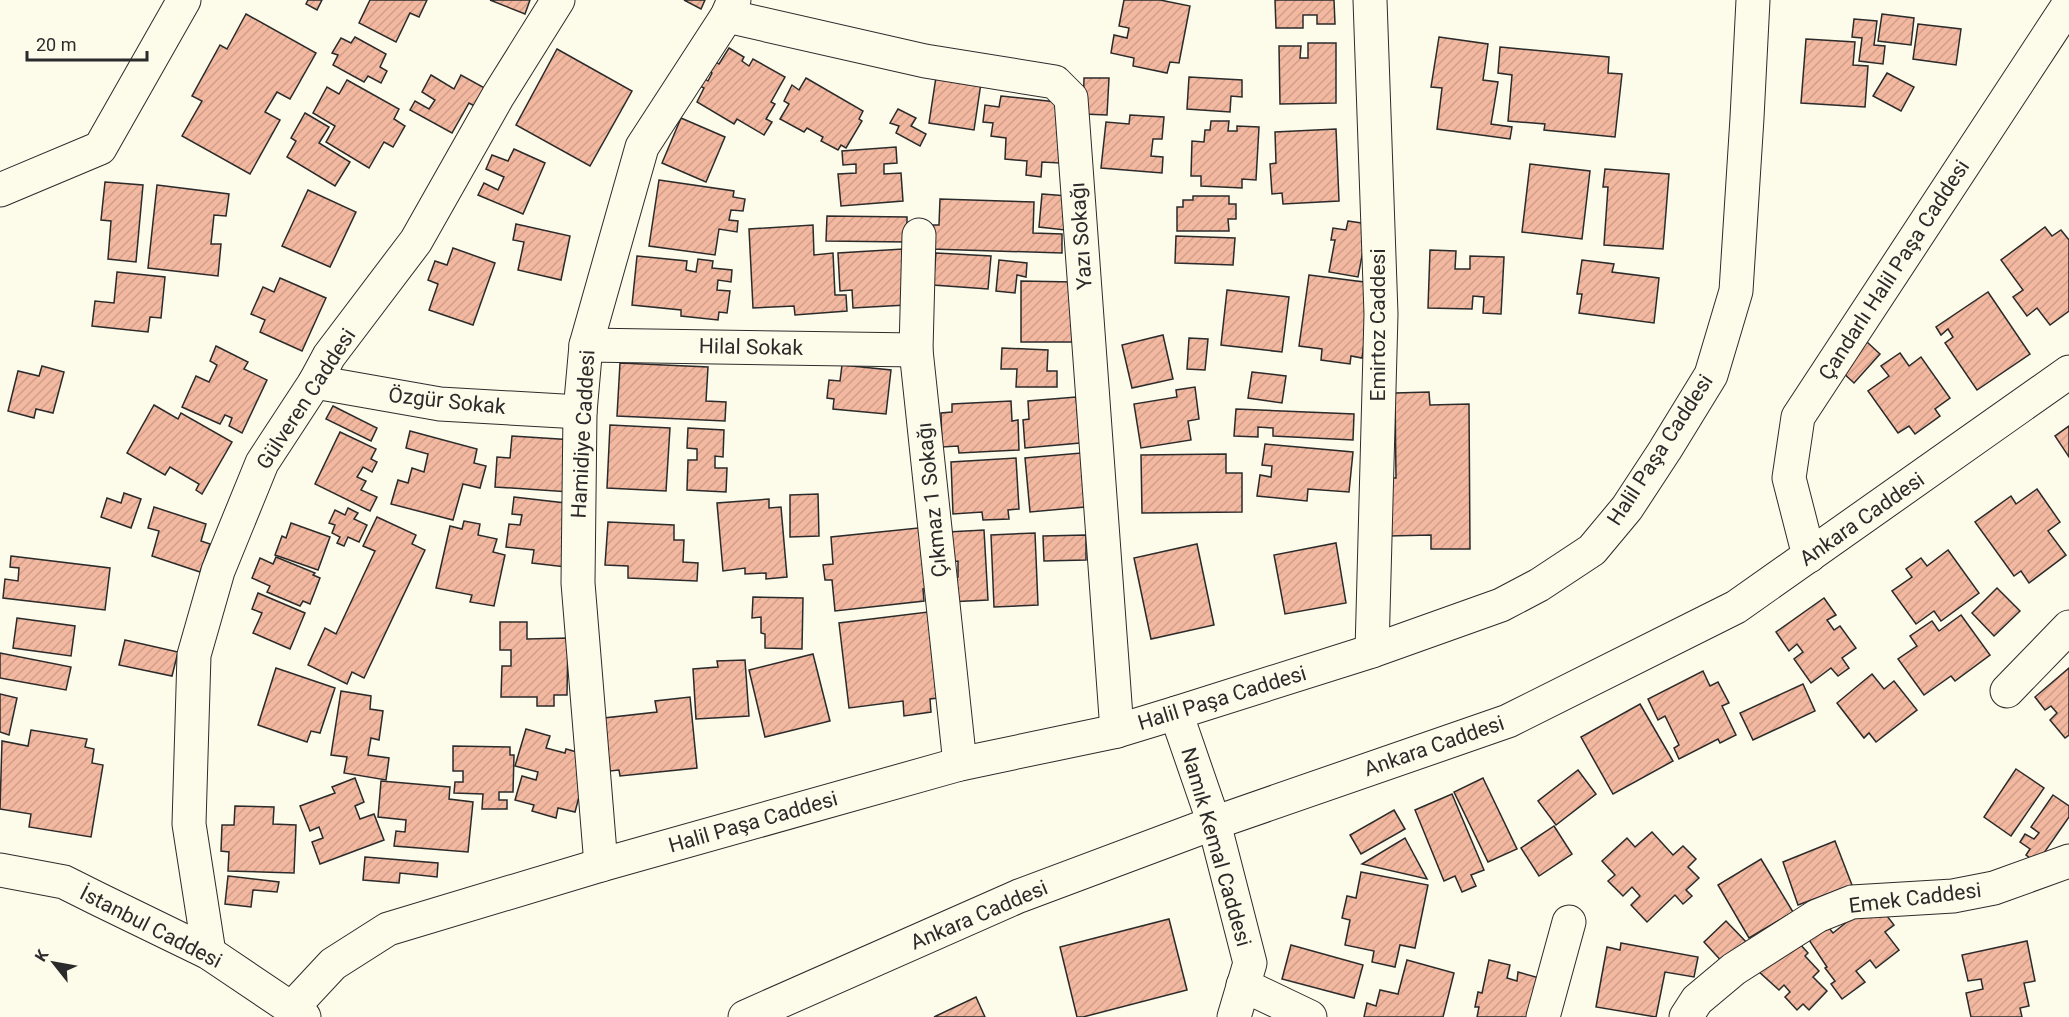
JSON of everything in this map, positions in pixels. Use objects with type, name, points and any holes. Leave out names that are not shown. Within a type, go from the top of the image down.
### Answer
[{"type":"street","points":[[0,190],[100,148],[184,0]]},
{"type":"street","name":"Gülveren Caddesi","points":[[209,953],[189,824],[194,655],[218,571],[262,463],[315,382],[329,356],[416,241],[498,96],[558,0]]},
{"type":"street","name":"Emirtoz Caddesi","points":[[1370,0],[1381,314],[1372,651]]},
{"type":"street","name":"Halil Paşa Caddesi","points":[[304,1014],[333,964],[388,929],[601,865],[960,764],[1117,731],[1176,713],[1372,651],[1501,606],[1539,585],[1592,550],[1627,508],[1711,375],[1736,291],[1753,0]]},
{"type":"street","name":"Çandarlı Halil Paşa Caddesi","points":[[1809,556],[1789,478],[1798,417],[2069,4]]},
{"type":"street","name":"Hamidiye Caddesi","points":[[601,865],[578,582],[580,412],[586,345],[642,147],[730,8]]},
{"type":"street","name":"Yazı Sokağı","points":[[730,8],[925,61],[1055,82],[1071,98],[1117,731]]},
{"type":"street","name":"Çıkmaz 1 Sokağı","points":[[919,235],[916,350],[960,764]]},
{"type":"street","name":"Hilal Sokak","points":[[586,345],[916,350]]},
{"type":"street","name":"Ankara Caddesi","points":[[746,1017],[1019,896],[1214,823],[1508,721],[1736,607],[2069,372]]},
{"type":"street","name":"Özgür Sokak","points":[[315,382],[440,404],[580,412]]},
{"type":"street","points":[[2007,691],[2069,627]]},
{"type":"street","name":"Namık Kemal Caddesi","points":[[1176,713],[1214,823],[1250,963],[1234,1017]]},
{"type":"street","name":"Emek Caddesi","points":[[1686,1017],[1697,1000],[1734,969],[1817,916],[1852,902],[1953,896],[1994,888],[2069,861]]},
{"type":"street","name":"İstanbul Caddesi","points":[[0,870],[64,882],[209,953],[304,1014]]},
{"type":"street","points":[[1543,1017],[1569,922]]},
{"type":"street","points":[[1243,986],[1310,1017]]},
{"type":"building","points":[[308,0],[322,0],[317,10],[306,4]]},
{"type":"building","points":[[370,0],[427,0],[419,17],[410,13],[396,42],[359,23]]},
{"type":"building","points":[[490,0],[530,0],[525,14]]},
{"type":"building","points":[[684,0],[705,0],[701,9]]},
{"type":"building","points":[[1124,0],[1160,0],[1190,6],[1179,63],[1170,62],[1167,73],[1133,66],[1134,58],[1111,53],[1114,35],[1127,38],[1129,28],[1119,26]]},
{"type":"building","points":[[1275,0],[1334,0],[1335,24],[1317,24],[1317,15],[1303,15],[1303,28],[1276,28]]},
{"type":"building","points":[[246,14],[316,53],[290,99],[277,92],[265,112],[280,120],[250,174],[182,136],[202,101],[192,96],[220,45],[227,49]]},
{"type":"building","points":[[1882,14],[1914,18],[1911,45],[1878,41]]},
{"type":"building","points":[[1854,19],[1877,21],[1874,45],[1885,46],[1883,64],[1859,61],[1862,38],[1852,37]]},
{"type":"building","points":[[1918,24],[1961,29],[1956,65],[1913,59]]},
{"type":"building","points":[[355,37],[386,54],[380,67],[387,71],[381,83],[368,76],[364,82],[333,65],[338,55],[332,53],[341,38],[351,43]]},
{"type":"building","points":[[1439,37],[1488,44],[1483,80],[1498,82],[1491,124],[1512,127],[1510,139],[1437,129],[1442,88],[1431,87]]},
{"type":"building","points":[[1806,39],[1855,42],[1853,65],[1868,66],[1865,107],[1801,103]]},
{"type":"building","points":[[1308,43],[1336,43],[1336,103],[1280,104],[1279,46],[1301,46],[1300,58],[1308,58]]},
{"type":"building","points":[[1500,47],[1609,57],[1608,73],[1622,74],[1615,137],[1544,130],[1545,124],[1508,121],[1512,75],[1498,73]]},
{"type":"building","points":[[729,48],[744,57],[742,61],[749,66],[753,59],[785,77],[771,102],[775,104],[766,119],[772,122],[764,135],[737,119],[734,124],[697,102],[704,88],[698,85],[702,77],[708,81],[712,73],[708,70],[713,60],[719,64]]},
{"type":"building","points":[[557,49],[632,91],[590,166],[516,125]]},
{"type":"building","points":[[1887,73],[1914,87],[1901,111],[1873,96]]},
{"type":"building","points":[[431,75],[454,89],[461,75],[490,91],[480,109],[469,103],[452,133],[410,110],[415,101],[429,109],[435,100],[422,92]]},
{"type":"building","points":[[936,77],[981,83],[974,130],[929,123]]},
{"type":"building","points":[[1189,77],[1242,80],[1242,97],[1231,96],[1230,112],[1187,109]]},
{"type":"building","points":[[806,78],[863,111],[859,119],[862,121],[846,148],[841,145],[838,150],[821,141],[823,137],[807,128],[804,132],[780,119],[789,104],[784,101],[792,85],[799,90]]},
{"type":"building","points":[[1084,78],[1109,78],[1107,115],[1083,114]]},
{"type":"building","points":[[347,80],[399,109],[394,119],[405,126],[393,147],[384,142],[369,168],[326,142],[335,126],[313,113],[327,87],[339,94]]},
{"type":"building","points":[[1001,96],[1066,103],[1060,163],[1042,162],[1041,177],[1026,175],[1027,161],[1005,159],[1006,138],[991,136],[993,123],[983,122],[985,105],[999,107]]},
{"type":"building","points":[[898,109],[916,118],[911,126],[926,134],[920,146],[896,133],[899,126],[890,123]]},
{"type":"building","points":[[305,113],[329,127],[319,143],[350,162],[335,186],[287,157],[296,141],[291,138]]},
{"type":"building","points":[[1130,115],[1164,117],[1162,139],[1153,139],[1151,156],[1163,157],[1162,173],[1101,168],[1106,122],[1129,124]]},
{"type":"building","points":[[681,118],[725,137],[706,182],[662,163]]},
{"type":"building","points":[[1211,121],[1229,121],[1228,131],[1237,131],[1237,126],[1259,127],[1256,180],[1242,179],[1242,188],[1201,186],[1201,176],[1191,176],[1192,141],[1204,142],[1205,130],[1210,130]]},
{"type":"building","points":[[1336,129],[1339,201],[1283,204],[1282,193],[1272,194],[1270,164],[1276,163],[1275,132]]},
{"type":"building","points":[[896,147],[897,163],[884,164],[884,174],[901,173],[903,201],[841,206],[838,174],[856,173],[856,164],[843,165],[842,151]]},
{"type":"building","points":[[514,149],[545,163],[523,214],[478,195],[484,183],[498,190],[504,177],[486,169],[492,155],[508,161]]},
{"type":"building","points":[[1530,164],[1590,171],[1582,239],[1522,232]]},
{"type":"building","points":[[1605,169],[1669,174],[1663,249],[1604,245],[1608,187],[1603,187]]},
{"type":"building","points":[[659,180],[734,191],[733,197],[745,199],[743,211],[731,210],[729,220],[738,221],[737,232],[719,229],[715,255],[649,246]]},
{"type":"building","points":[[105,182],[143,185],[136,262],[108,259],[111,221],[101,220]]},
{"type":"building","points":[[157,185],[229,194],[226,216],[214,215],[211,244],[221,244],[218,276],[148,268]]},
{"type":"building","points":[[308,190],[356,212],[330,267],[282,246]]},
{"type":"building","points":[[1042,194],[1068,196],[1065,230],[1039,227]]},
{"type":"building","points":[[1193,196],[1229,196],[1229,204],[1236,204],[1236,219],[1228,219],[1229,231],[1177,231],[1177,207],[1183,207],[1183,200],[1193,200]]},
{"type":"building","points":[[940,199],[1034,202],[1033,233],[1062,234],[1062,253],[931,249],[932,225],[939,225]]},
{"type":"building","points":[[827,216],[907,217],[907,242],[826,241]]},
{"type":"building","points":[[1348,221],[1368,224],[1358,277],[1329,272],[1335,240],[1331,240],[1333,228],[1346,230]]},
{"type":"building","points":[[516,224],[570,236],[561,280],[518,270],[524,242],[513,240]]},
{"type":"building","points":[[813,225],[814,255],[833,253],[835,295],[846,295],[847,311],[795,315],[794,306],[753,308],[749,229]]},
{"type":"building","points":[[2045,227],[2052,236],[2061,230],[2069,240],[2069,311],[2050,325],[2037,308],[2027,316],[2013,297],[2023,290],[2001,260]]},
{"type":"building","points":[[1176,236],[1235,238],[1233,265],[1175,263]]},
{"type":"building","points":[[453,248],[495,263],[473,325],[429,310],[438,284],[428,280],[435,261],[447,265]]},
{"type":"building","points":[[903,249],[906,305],[853,308],[852,290],[840,291],[838,253]]},
{"type":"building","points":[[1430,250],[1456,251],[1455,269],[1470,269],[1470,256],[1504,257],[1501,314],[1483,313],[1484,297],[1473,296],[1472,309],[1428,308]]},
{"type":"building","points":[[936,253],[991,256],[988,289],[933,285]]},
{"type":"building","points":[[637,256],[687,261],[686,270],[696,272],[698,259],[713,261],[712,268],[732,270],[731,282],[718,280],[717,290],[730,291],[727,313],[719,312],[718,320],[681,316],[681,310],[632,305]]},
{"type":"building","points":[[999,260],[1027,263],[1026,277],[1017,275],[1015,293],[996,291]]},
{"type":"building","points":[[1582,260],[1614,264],[1612,272],[1659,278],[1654,323],[1579,313],[1582,294],[1577,294]]},
{"type":"building","points":[[117,272],[165,277],[161,318],[150,317],[148,332],[92,326],[95,301],[114,303]]},
{"type":"building","points":[[1309,275],[1372,283],[1362,358],[1351,356],[1350,364],[1321,360],[1322,349],[1299,346]]},
{"type":"building","points":[[280,278],[326,298],[302,351],[260,332],[265,320],[251,314],[263,287],[274,292]]},
{"type":"building","points":[[1021,281],[1073,282],[1072,342],[1021,342]]},
{"type":"building","points":[[1227,290],[1289,297],[1282,352],[1221,345]]},
{"type":"building","points":[[1988,292],[2030,354],[1977,390],[1945,343],[1953,337],[1948,329],[1941,335],[1936,327]]},
{"type":"building","points":[[1163,335],[1173,379],[1132,388],[1122,345]]},
{"type":"building","points":[[1189,338],[1208,339],[1205,370],[1187,369]]},
{"type":"building","points":[[1867,342],[1880,354],[1854,383],[1841,371]]},
{"type":"building","points":[[216,346],[248,362],[244,369],[267,380],[242,433],[229,426],[232,418],[225,415],[220,424],[182,407],[196,376],[209,382],[217,365],[210,361]]},
{"type":"building","points":[[1002,348],[1048,350],[1047,371],[1057,371],[1057,387],[1016,387],[1017,369],[1001,369]]},
{"type":"building","points":[[1900,353],[1909,366],[1921,357],[1950,398],[1935,409],[1940,416],[1915,434],[1909,426],[1898,433],[1868,391],[1889,376],[1881,366]]},
{"type":"building","points":[[620,363],[708,367],[706,401],[726,402],[725,421],[617,416]]},
{"type":"building","points":[[842,365],[891,370],[886,414],[833,409],[834,399],[827,398],[829,380],[840,381]]},
{"type":"building","points":[[42,366],[64,372],[53,413],[36,409],[34,418],[8,411],[18,371],[39,376]]},
{"type":"building","points":[[1252,372],[1286,376],[1282,403],[1248,398]]},
{"type":"building","points":[[1195,387],[1199,419],[1188,421],[1191,440],[1141,448],[1134,404],[1177,397],[1176,390]]},
{"type":"building","points":[[1429,392],[1430,405],[1469,404],[1470,549],[1431,549],[1431,535],[1389,536],[1389,478],[1396,478],[1395,393]]},
{"type":"building","points":[[1076,397],[1080,443],[1025,448],[1023,420],[1029,419],[1028,401]]},
{"type":"building","points":[[1011,401],[1012,421],[1018,420],[1019,450],[959,453],[958,446],[942,447],[941,413],[952,412],[952,404]]},
{"type":"building","points":[[154,405],[178,419],[181,413],[232,442],[202,494],[196,490],[199,484],[170,467],[165,475],[127,453]]},
{"type":"building","points":[[333,406],[377,428],[371,441],[326,419]]},
{"type":"building","points":[[1236,409],[1354,414],[1353,440],[1273,436],[1273,428],[1258,427],[1258,437],[1234,436]]},
{"type":"building","points":[[610,425],[670,428],[666,491],[607,488]]},
{"type":"building","points":[[2069,426],[2069,457],[2055,436]]},
{"type":"building","points":[[688,428],[724,430],[723,457],[715,456],[715,468],[727,468],[726,492],[687,490],[688,460],[697,460],[697,449],[687,448]]},
{"type":"building","points":[[410,431],[477,449],[474,463],[486,466],[480,488],[463,484],[453,520],[391,504],[398,480],[408,483],[412,468],[424,472],[428,454],[406,448]]},
{"type":"building","points":[[340,432],[376,449],[371,459],[377,462],[372,472],[363,467],[357,477],[366,481],[361,490],[377,497],[370,511],[315,484]]},
{"type":"building","points":[[512,436],[574,440],[570,492],[495,487],[497,457],[510,458]]},
{"type":"building","points":[[1265,444],[1353,452],[1349,492],[1308,489],[1307,501],[1257,496],[1260,475],[1271,477],[1272,466],[1262,465]]},
{"type":"building","points":[[1081,453],[1085,507],[1030,512],[1025,458]]},
{"type":"building","points":[[1226,454],[1226,473],[1242,473],[1242,512],[1142,513],[1141,455]]},
{"type":"building","points":[[1016,458],[1019,509],[1008,510],[1009,519],[983,520],[982,512],[953,514],[951,462]]},
{"type":"building","points":[[2037,489],[2060,522],[2048,531],[2066,555],[2029,583],[2021,571],[2014,576],[1975,522],[2011,496],[2016,504]]},
{"type":"building","points":[[124,493],[141,499],[131,528],[101,517],[107,498],[121,503]]},
{"type":"building","points":[[818,494],[819,536],[790,537],[790,495]]},
{"type":"building","points":[[514,497],[574,504],[566,567],[532,563],[534,550],[506,547],[509,524],[520,525],[522,515],[512,514]]},
{"type":"building","points":[[769,499],[769,508],[781,507],[787,577],[766,579],[766,573],[745,574],[745,568],[723,571],[717,503]]},
{"type":"building","points":[[154,507],[206,524],[201,541],[210,544],[200,572],[152,556],[159,531],[148,528]]},
{"type":"building","points":[[348,508],[358,513],[354,519],[367,525],[359,542],[348,537],[344,546],[337,543],[340,537],[332,533],[335,525],[329,523],[335,510],[345,515]]},
{"type":"building","points":[[377,517],[416,535],[412,544],[425,550],[364,678],[352,672],[347,684],[308,665],[325,628],[336,634],[375,551],[363,546]]},
{"type":"building","points":[[464,521],[480,524],[478,535],[497,539],[493,552],[505,555],[494,606],[470,602],[472,595],[436,588],[450,526],[462,529]]},
{"type":"building","points":[[608,522],[674,525],[674,540],[684,540],[683,562],[698,563],[697,581],[628,578],[628,566],[605,565]]},
{"type":"building","points":[[291,523],[330,537],[318,570],[275,555],[282,536],[286,538]]},
{"type":"building","points":[[928,527],[934,588],[923,589],[924,601],[835,611],[832,580],[825,580],[823,565],[833,564],[831,537]]},
{"type":"building","points":[[984,530],[988,600],[948,602],[947,578],[958,577],[958,561],[950,562],[948,532]]},
{"type":"building","points":[[1035,533],[1038,605],[994,607],[991,535]]},
{"type":"building","points":[[1086,535],[1086,560],[1044,561],[1043,536]]},
{"type":"building","points":[[1336,543],[1346,603],[1285,614],[1274,555]]},
{"type":"building","points":[[1197,544],[1214,625],[1151,639],[1134,558]]},
{"type":"building","points":[[1948,550],[1979,593],[1941,621],[1934,611],[1916,624],[1892,591],[1912,577],[1906,569],[1921,558],[1927,566]]},
{"type":"building","points":[[11,556],[110,568],[105,610],[3,598],[5,579],[18,581],[19,568],[10,567]]},
{"type":"building","points":[[276,557],[315,573],[313,575],[320,578],[310,604],[303,601],[300,606],[267,592],[270,586],[252,578],[260,558],[273,564]]},
{"type":"building","points":[[1997,588],[2020,611],[1994,636],[1972,613]]},
{"type":"building","points":[[258,593],[305,613],[290,649],[253,633],[262,613],[252,609]]},
{"type":"building","points":[[753,597],[803,598],[802,649],[765,648],[765,634],[761,633],[761,617],[752,618]]},
{"type":"building","points":[[1824,598],[1836,615],[1827,620],[1834,630],[1840,626],[1856,648],[1842,658],[1849,668],[1838,676],[1831,668],[1811,683],[1794,659],[1803,652],[1797,644],[1789,651],[1776,632]]},
{"type":"building","points":[[936,611],[946,697],[930,699],[931,712],[904,716],[903,701],[849,708],[839,623]]},
{"type":"building","points":[[1961,615],[1990,655],[1955,681],[1951,676],[1924,695],[1898,659],[1917,646],[1910,636],[1932,621],[1939,631]]},
{"type":"building","points":[[17,618],[75,626],[71,656],[13,648]]},
{"type":"building","points":[[500,622],[527,622],[527,639],[568,638],[567,695],[554,695],[554,706],[537,706],[537,697],[501,697],[502,666],[511,666],[511,650],[500,650]]},
{"type":"building","points":[[125,640],[178,652],[172,676],[119,665]]},
{"type":"building","points":[[0,653],[71,667],[66,690],[0,678]]},
{"type":"building","points":[[813,654],[830,721],[765,737],[749,670]]},
{"type":"building","points":[[745,660],[749,716],[696,719],[693,669],[718,667],[717,661]]},
{"type":"building","points":[[276,668],[335,688],[320,733],[311,731],[307,742],[258,725]]},
{"type":"building","points":[[2069,668],[2069,735],[2065,738],[2050,720],[2057,713],[2051,706],[2045,710],[2035,697]]},
{"type":"building","points":[[1703,671],[1710,686],[1718,682],[1729,703],[1722,706],[1736,735],[1720,743],[1718,739],[1679,759],[1674,748],[1679,745],[1665,716],[1658,720],[1648,699]]},
{"type":"building","points":[[1872,674],[1884,689],[1894,681],[1917,710],[1876,742],[1869,733],[1864,738],[1837,703]]},
{"type":"building","points":[[1803,684],[1815,711],[1753,740],[1740,713]]},
{"type":"building","points":[[341,691],[371,696],[370,709],[383,711],[379,740],[371,738],[368,755],[389,758],[386,780],[344,773],[347,757],[331,755]]},
{"type":"building","points":[[0,694],[17,698],[9,735],[0,732]]},
{"type":"building","points":[[690,697],[697,768],[620,776],[619,770],[610,771],[604,718],[657,712],[655,701]]},
{"type":"building","points":[[1640,704],[1673,761],[1613,794],[1581,737]]},
{"type":"building","points":[[526,729],[550,736],[546,748],[565,753],[566,749],[588,755],[575,812],[558,808],[556,818],[532,811],[534,805],[515,800],[522,776],[536,780],[538,772],[515,766]]},
{"type":"building","points":[[31,730],[87,739],[85,747],[94,749],[92,763],[103,765],[91,837],[29,827],[31,814],[0,809],[2,741],[28,746]]},
{"type":"building","points":[[453,746],[510,747],[510,755],[514,755],[513,792],[499,792],[499,800],[507,800],[507,809],[482,809],[483,794],[454,793],[455,782],[463,782],[463,771],[453,771]]},
{"type":"building","points":[[2016,769],[2044,788],[2011,836],[1984,817]]},
{"type":"building","points":[[1578,770],[1596,794],[1556,825],[1538,801]]},
{"type":"building","points":[[355,778],[364,802],[355,806],[360,819],[374,814],[384,840],[320,864],[312,842],[323,838],[319,827],[310,831],[300,806],[335,793],[332,787]]},
{"type":"building","points":[[1483,778],[1517,849],[1488,862],[1454,792]]},
{"type":"building","points":[[381,781],[450,787],[449,799],[473,802],[468,852],[394,846],[396,831],[405,832],[406,820],[378,817]]},
{"type":"building","points":[[1452,794],[1484,870],[1471,875],[1476,886],[1462,892],[1455,876],[1444,881],[1415,810]]},
{"type":"building","points":[[2053,795],[2069,806],[2069,817],[2037,863],[2026,855],[2030,849],[2020,842],[2025,834],[2034,839],[2039,833],[2031,827]]},
{"type":"building","points":[[235,806],[274,807],[273,824],[296,825],[294,873],[228,871],[229,852],[221,851],[222,825],[234,825]]},
{"type":"building","points":[[1394,810],[1405,829],[1361,854],[1350,835]]},
{"type":"building","points":[[1554,826],[1572,854],[1539,876],[1521,848]]},
{"type":"building","points":[[1652,832],[1673,855],[1683,846],[1696,859],[1688,867],[1699,878],[1686,890],[1692,896],[1683,904],[1675,895],[1647,922],[1631,905],[1640,896],[1632,887],[1623,896],[1608,881],[1615,875],[1602,861],[1627,838],[1635,847]]},
{"type":"building","points":[[1405,838],[1427,879],[1362,864]]},
{"type":"building","points":[[1835,841],[1852,885],[1798,905],[1783,862]]},
{"type":"building","points":[[365,857],[438,863],[437,877],[400,873],[399,883],[363,880]]},
{"type":"building","points":[[1761,859],[1793,912],[1749,938],[1718,885]]},
{"type":"building","points":[[1361,872],[1428,885],[1415,948],[1400,945],[1395,967],[1372,962],[1374,951],[1345,945],[1350,920],[1342,918],[1347,896],[1356,898]]},
{"type":"building","points":[[228,876],[279,882],[277,892],[253,890],[251,907],[225,904]]},
{"type":"building","points":[[1867,906],[1881,908],[1894,925],[1885,932],[1899,950],[1876,968],[1870,960],[1856,971],[1865,982],[1842,999],[1831,984],[1835,981],[1807,937],[1825,923],[1833,933]]},
{"type":"building","points":[[1169,919],[1187,990],[1077,1017],[1060,947]]},
{"type":"building","points":[[1726,921],[1749,945],[1726,966],[1704,942]]},
{"type":"building","points":[[2027,941],[2035,981],[2024,983],[2029,1006],[2020,1008],[2022,1017],[1971,1017],[1966,993],[1983,989],[1981,979],[1968,981],[1962,955]]},
{"type":"building","points":[[1621,943],[1698,957],[1694,977],[1665,972],[1656,1017],[1596,1007],[1607,947],[1620,950]]},
{"type":"building","points":[[1799,943],[1808,953],[1805,956],[1819,971],[1813,977],[1827,991],[1809,1010],[1803,1004],[1797,1010],[1785,997],[1790,992],[1784,985],[1779,990],[1757,970]]},
{"type":"building","points":[[1291,945],[1363,965],[1354,998],[1282,979]]},
{"type":"building","points":[[1407,960],[1454,973],[1443,1017],[1364,1017],[1367,1003],[1376,1006],[1380,990],[1398,994]]},
{"type":"building","points":[[1489,960],[1510,965],[1507,978],[1517,981],[1518,972],[1543,979],[1539,1017],[1477,1017],[1479,1007],[1475,1007],[1478,992],[1482,993]]},
{"type":"building","points":[[976,997],[985,1017],[934,1017]]}]
